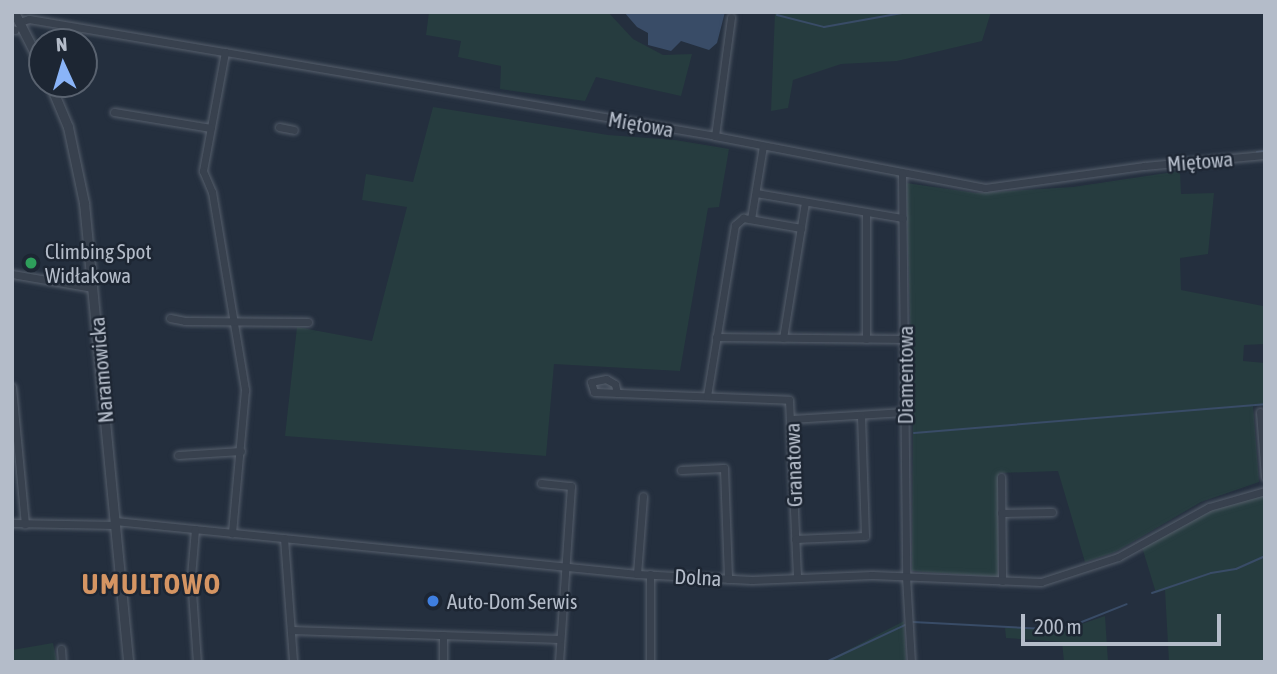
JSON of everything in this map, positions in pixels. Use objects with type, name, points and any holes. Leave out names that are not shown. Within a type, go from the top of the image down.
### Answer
[{"type":"street","points":[[14,12],[15,27],[28,46]]},
{"type":"street","points":[[715,136],[731,17]]},
{"type":"street","name":"Miętowa","points":[[15,27],[29,19],[715,136],[992,188],[1144,166],[1265,155]]},
{"type":"street","points":[[225,52],[203,171],[212,192],[245,390],[232,533]]},
{"type":"street","name":"Naramowicka","points":[[56,98],[79,170],[93,288],[128,662]]},
{"type":"street","points":[[114,112],[211,128]]},
{"type":"street","points":[[279,127],[294,130]]},
{"type":"street","points":[[751,219],[763,146]]},
{"type":"street","name":"Diamentowa","points":[[902,173],[906,576],[911,662]]},
{"type":"street","points":[[755,194],[903,218]]},
{"type":"street","points":[[783,338],[805,202]]},
{"type":"street","points":[[866,214],[866,339]]},
{"type":"street","points":[[707,396],[733,229],[743,218],[801,228]]},
{"type":"street","points":[[12,274],[93,288]]},
{"type":"street","points":[[170,318],[186,321],[309,322]]},
{"type":"street","points":[[716,337],[905,339]]},
{"type":"street","points":[[12,387],[26,524]]},
{"type":"street","name":"Granatowa","points":[[617,393],[783,398],[791,405],[797,578]]},
{"type":"street","points":[[791,419],[905,412]]},
{"type":"street","points":[[1260,412],[1265,477]]},
{"type":"street","points":[[795,539],[865,536],[861,416]]},
{"type":"street","points":[[178,455],[241,451]]},
{"type":"street","points":[[681,470],[724,468],[727,579]]},
{"type":"street","points":[[1001,477],[1002,581]]},
{"type":"street","points":[[541,482],[571,486],[559,662]]},
{"type":"street","name":"Dolna","points":[[12,523],[115,523],[195,529],[637,574],[727,579],[906,576],[1041,582],[1118,557],[1209,507],[1265,491]]},
{"type":"street","points":[[637,574],[643,496]]},
{"type":"street","points":[[1001,513],[1052,512]]},
{"type":"street","points":[[195,529],[191,577],[197,662]]},
{"type":"street","points":[[284,538],[293,662]]},
{"type":"street","points":[[650,574],[650,662]]},
{"type":"street","points":[[291,630],[560,639]]},
{"type":"street","points":[[443,635],[443,662]]},
{"type":"street","points":[[61,649],[62,662]]},
{"type":"green space","points":[[429,12],[608,12],[633,39],[663,55],[692,54],[681,96],[596,77],[585,101],[500,89],[501,66],[458,57],[461,41],[426,35]]},
{"type":"green space","points":[[775,12],[991,12],[982,41],[897,61],[841,64],[793,80],[788,108],[771,111]]},
{"type":"green space","points":[[433,107],[608,135],[675,140],[729,149],[719,207],[708,208],[680,371],[554,364],[546,456],[285,436],[297,327],[372,341],[407,207],[362,200],[366,174],[413,182]]},
{"type":"green space","points":[[1180,171],[1181,194],[1214,193],[1208,254],[1180,258],[1181,290],[1263,306],[1265,310],[1265,344],[1244,345],[1243,361],[1265,363],[1265,405],[1253,406],[1259,482],[1201,502],[1115,552],[1085,562],[1058,471],[999,473],[998,577],[912,571],[913,414],[906,183],[976,193],[1073,187]]},
{"type":"green space","points":[[1263,495],[1265,662],[1169,662],[1165,590],[1156,593],[1142,547],[1202,511]]},
{"type":"green space","points":[[1105,616],[1108,662],[1064,662],[1062,642],[1006,638],[1005,628],[1070,628]]},
{"type":"green space","points":[[904,621],[906,662],[825,662]]},
{"type":"green space","points":[[53,643],[57,662],[12,662],[12,650]]},
{"type":"water","points":[[624,12],[725,12],[717,43],[709,50],[681,41],[671,51],[648,45],[648,33],[637,27]]},
{"type":"waterway","points":[[777,15],[824,27],[908,12]]},
{"type":"waterway","points":[[1257,152],[1265,151]]},
{"type":"waterway","points":[[914,433],[1265,404]]},
{"type":"waterway","points":[[1152,593],[1211,573],[1236,569],[1265,556]]},
{"type":"waterway","points":[[913,622],[1046,629],[1069,627],[1127,604]]},
{"type":"waterway","points":[[826,662],[905,625]]},
{"type":"place","name":"Climbing Spot Widłakowa","points":[[31,263]]},
{"type":"place","name":"Auto-Dom Serwis","points":[[433,601]]},
{"type":"district","name":"UMULTOWO","points":[[152,584]]}]
